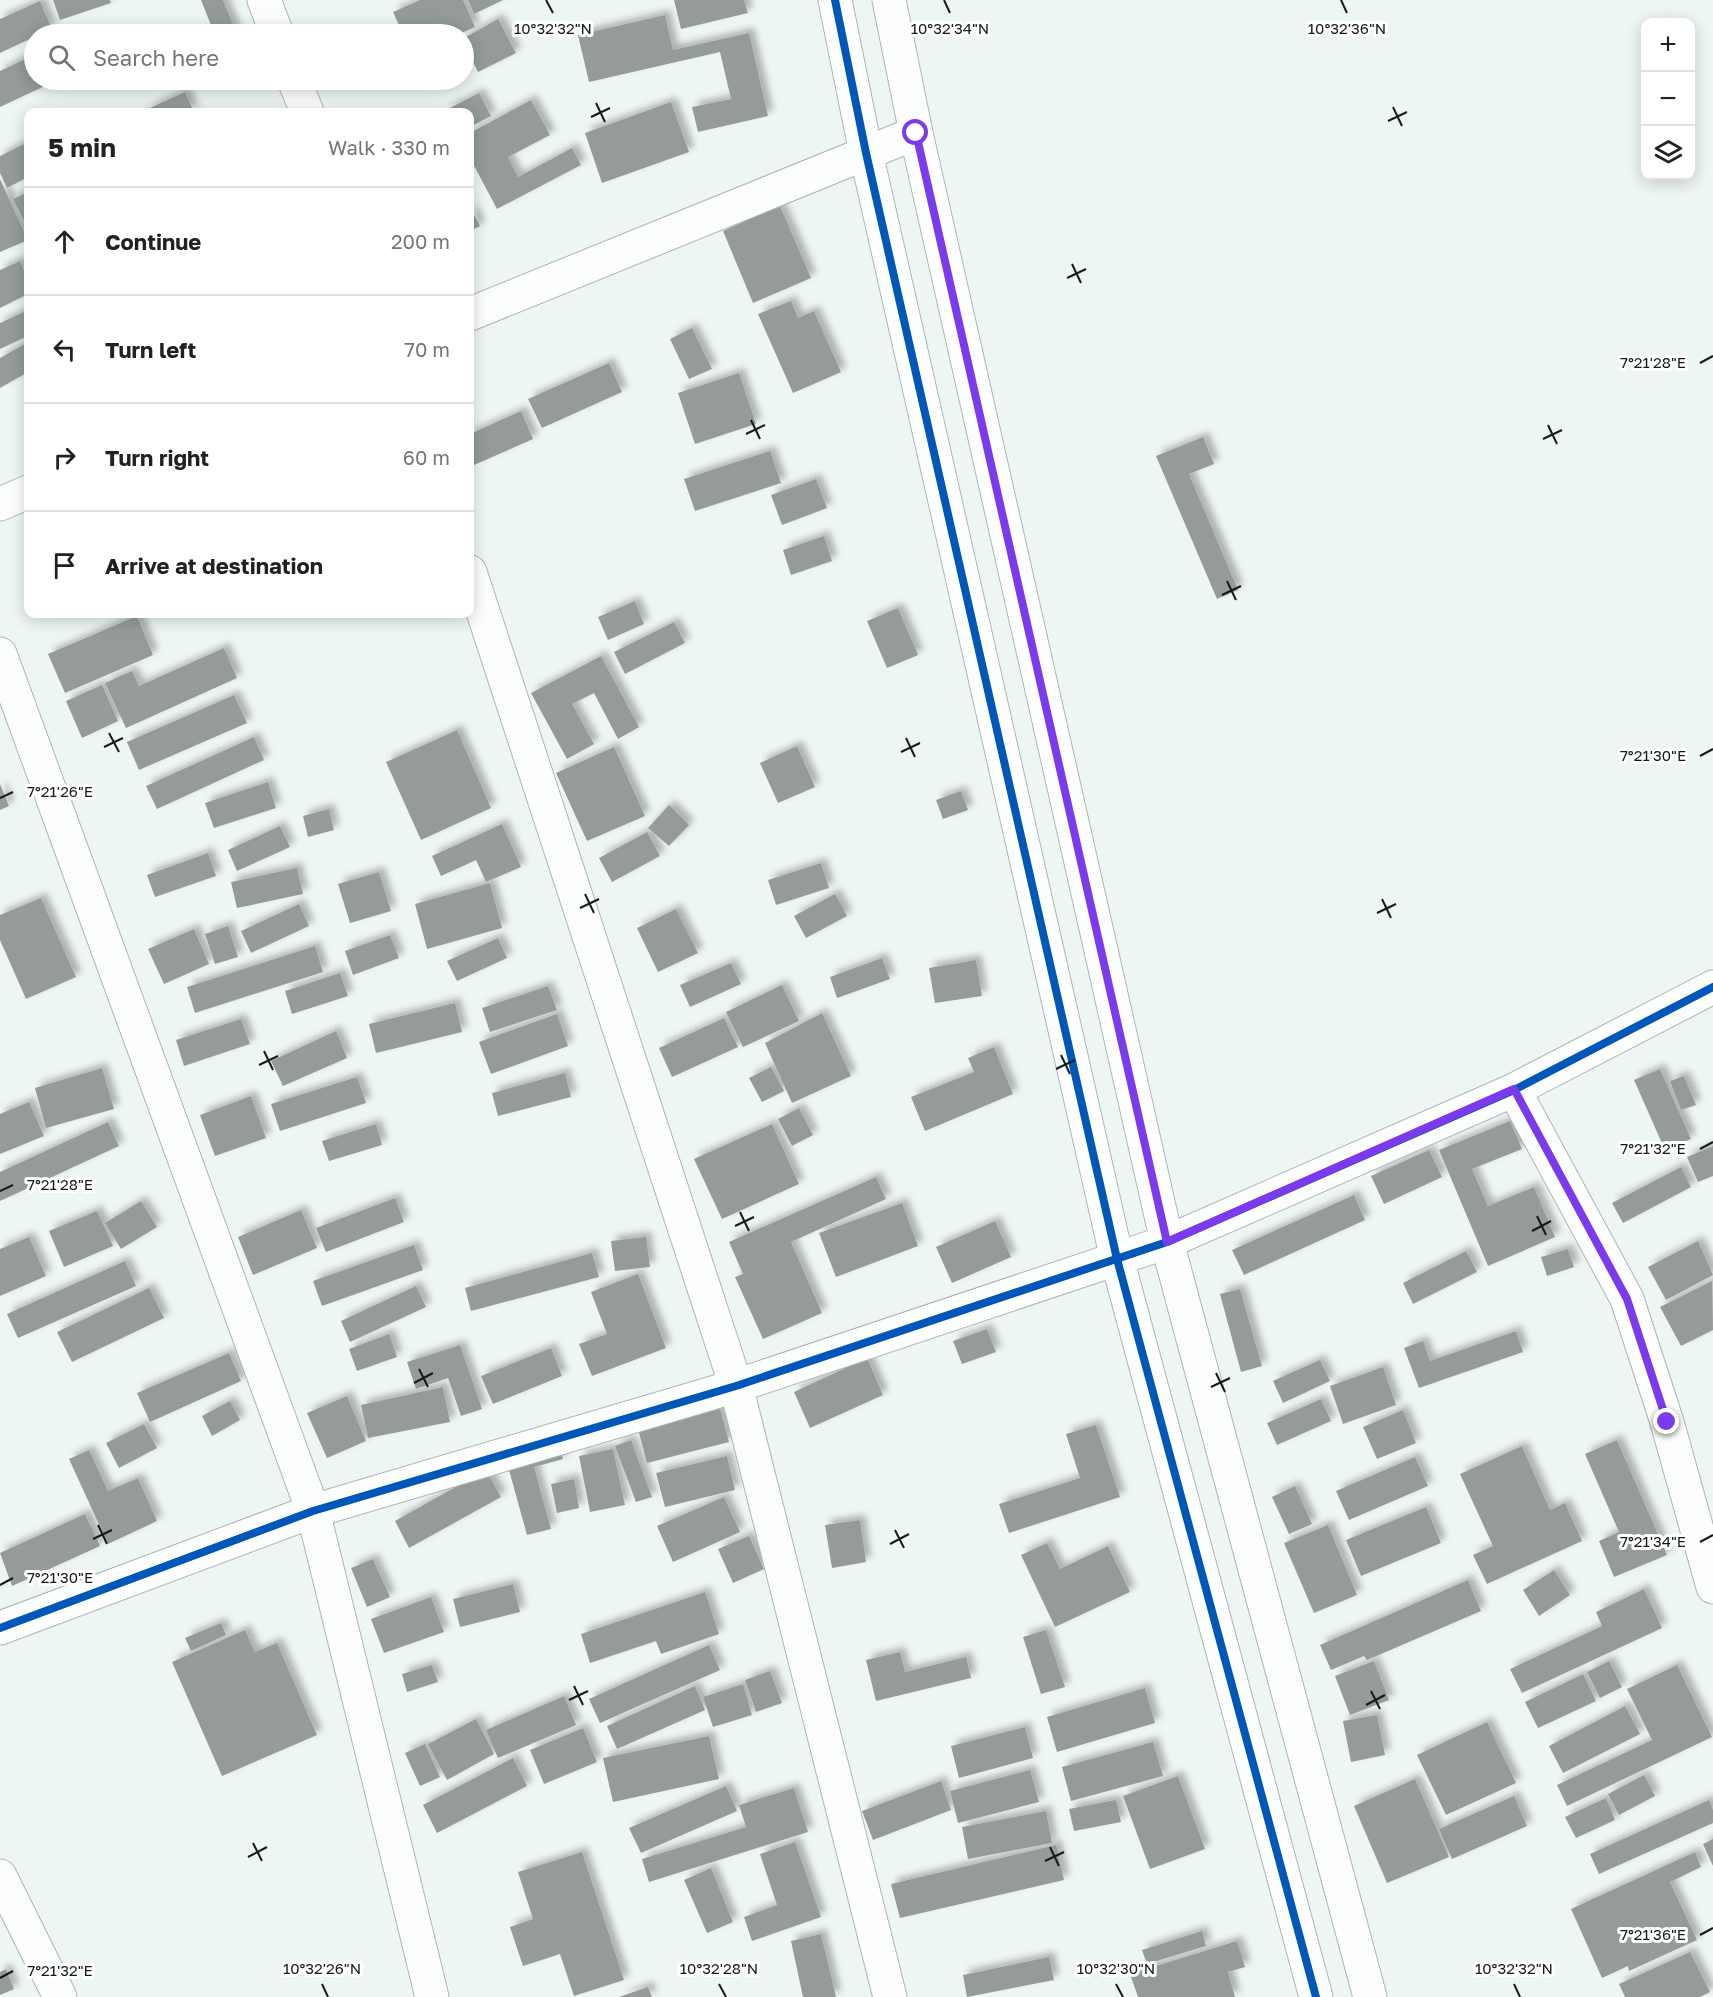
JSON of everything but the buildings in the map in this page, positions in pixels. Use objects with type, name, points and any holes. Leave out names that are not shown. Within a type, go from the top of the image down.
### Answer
[{"type":"street","points":[[264,0],[273,24]]},
{"type":"street","points":[[835,0],[866,153],[1117,1259],[1316,1997]]},
{"type":"street","points":[[889,0],[916,133],[1167,1242],[1370,1997]]},
{"type":"street","points":[[298,90],[305,108]]},
{"type":"street","points":[[474,312],[916,133]]},
{"type":"street","points":[[0,504],[24,494]]},
{"type":"street","points":[[474,584],[736,1386],[890,1997]]},
{"type":"street","points":[[0,654],[313,1511],[432,1997]]},
{"type":"street","points":[[0,1628],[313,1511],[736,1386],[1167,1242],[1514,1089],[1713,987]]},
{"type":"street","points":[[1514,1089],[1627,1299],[1667,1422],[1713,1587]]},
{"type":"street","points":[[0,1876],[60,1997]]},
{"type":"cycle path","points":[[835,0],[866,153],[1117,1259],[1316,1997]]},
{"type":"cycle path","points":[[0,1628],[313,1511],[736,1386],[1167,1242],[1514,1090],[1713,987]]},
{"type":"route","points":[[916,133],[1167,1242],[1514,1089],[1627,1299],[1667,1422]]}]
